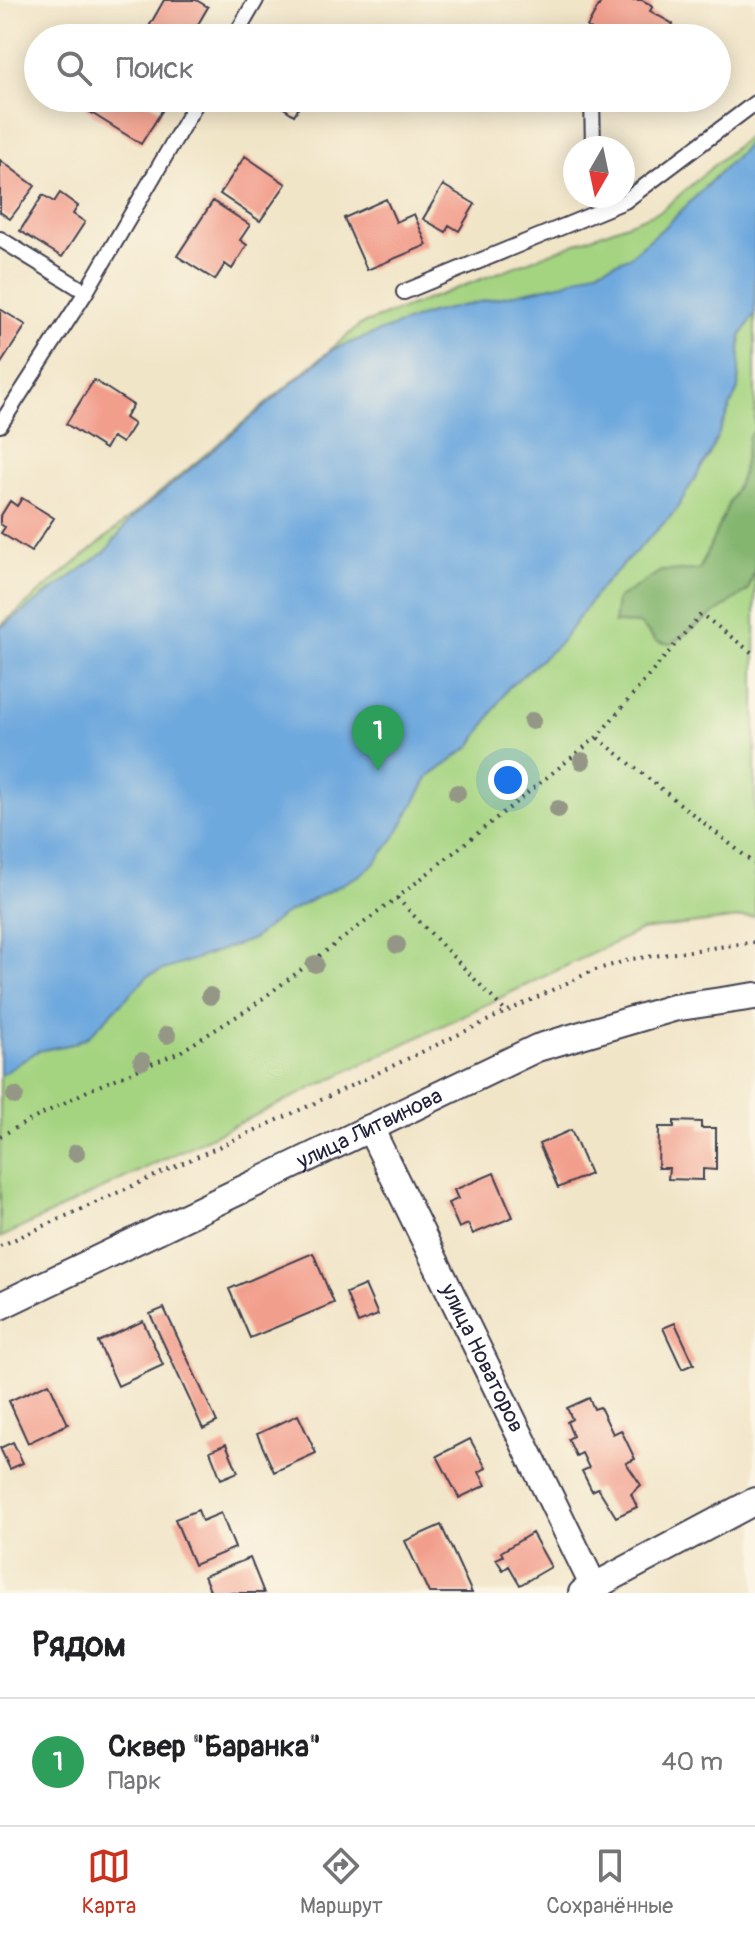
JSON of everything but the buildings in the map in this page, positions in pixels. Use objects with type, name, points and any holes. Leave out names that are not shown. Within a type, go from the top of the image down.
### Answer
[{"type":"street","name":"улица Литвинова","points":[[0,1306],[537,1048],[673,1008],[755,996]]},
{"type":"street","name":"улица Новаторов","points":[[370,1128],[591,1591],[755,1501]]},
{"type":"lane","points":[[242,24],[256,0]]},
{"type":"lane","points":[[635,190],[755,103]]},
{"type":"lane","points":[[0,425],[86,292],[191,112]]},
{"type":"lane","points":[[592,112],[593,136]]},
{"type":"lane","points":[[404,292],[602,208]]},
{"type":"lane","points":[[0,239],[86,292]]},
{"type":"path","points":[[0,1136],[89,1090],[180,1052],[250,1008],[397,898],[597,737],[701,614],[755,655]]},
{"type":"path","points":[[597,737],[755,864]]},
{"type":"path","points":[[397,898],[506,1012]]},
{"type":"path","points":[[0,1246],[592,971],[632,959],[755,942]]},
{"type":"green space","points":[[755,130],[755,916],[641,930],[0,1238],[0,626],[360,325],[661,211]]},
{"type":"green space","points":[[755,430],[755,569],[748,590],[671,644],[657,642],[640,624],[614,623],[617,599],[661,571],[699,570],[742,475],[749,436]]},
{"type":"water","points":[[755,137],[755,314],[741,336],[738,389],[711,451],[675,512],[602,586],[561,642],[508,688],[472,745],[429,777],[395,837],[374,864],[360,875],[281,916],[253,939],[149,975],[89,1036],[73,1044],[38,1051],[0,1076],[0,628],[105,552],[132,518],[333,349],[430,313],[565,283],[629,257],[668,224]]},
{"type":"place","name":"Сквер \"Баранка\"","points":[[378,771]]}]
